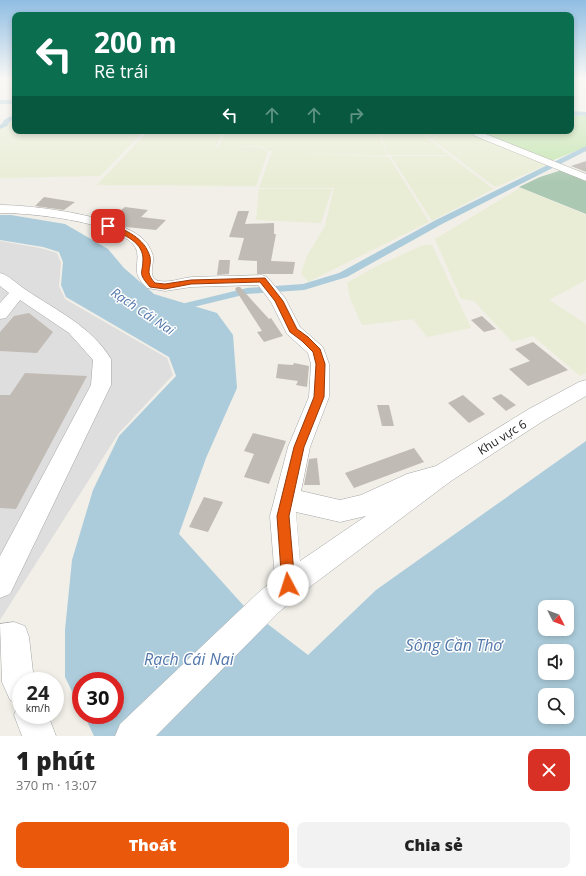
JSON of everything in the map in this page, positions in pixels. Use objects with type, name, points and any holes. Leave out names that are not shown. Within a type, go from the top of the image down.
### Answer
[{"type":"street","points":[[478,134],[586,178]]},
{"type":"street","points":[[0,210],[17,209],[62,214],[108,226],[130,236],[140,243],[146,257],[144,270],[146,278],[153,285],[165,286],[191,282],[262,280],[279,301],[293,330],[317,351],[320,364],[319,397],[299,447],[283,516],[279,594]]},
{"type":"street","points":[[0,278],[18,292],[75,328],[102,358],[101,385],[0,584]]},
{"type":"street","points":[[0,314],[18,292]]},
{"type":"street","name":"Khu vực 6","points":[[132,736],[279,594],[443,474],[536,415],[586,387]]},
{"type":"street","points":[[287,499],[340,511],[365,504],[407,484],[443,474]]},
{"type":"street","points":[[7,638],[16,672]]},
{"type":"street","points":[[34,724],[39,736]]},
{"type":"shaded area","points":[[0,241],[40,248],[57,253],[61,263],[59,286],[65,299],[167,358],[173,375],[118,434],[0,620]]},
{"type":"green space","points":[[574,115],[586,116],[586,147],[551,161],[484,134],[574,134]]},
{"type":"green space","points":[[12,120],[12,134],[141,134],[100,176],[0,178],[0,129],[8,125]]},
{"type":"green space","points":[[145,134],[222,134],[216,147],[218,147],[224,134],[379,134],[387,156],[280,152],[389,157],[429,222],[308,282],[301,273],[307,256],[325,226],[334,188],[259,188],[272,151],[267,151],[261,146],[221,147],[260,147],[268,152],[256,186],[97,185]]},
{"type":"green space","points":[[380,134],[423,134],[449,155],[388,155]]},
{"type":"green space","points":[[425,134],[477,134],[547,165],[495,187]]},
{"type":"green space","points":[[391,156],[450,156],[493,189],[432,221]]},
{"type":"green space","points":[[565,169],[586,177],[586,214],[519,187],[540,177]]},
{"type":"green space","points":[[520,188],[586,215],[586,280],[549,300],[586,324],[586,373],[580,376],[533,336],[512,342],[474,301],[461,299],[435,239]]},
{"type":"green space","points":[[259,189],[332,189],[321,223],[256,220]]},
{"type":"green space","points":[[423,245],[432,245],[471,328],[427,337],[413,319],[362,325],[350,298],[347,283],[373,268]]},
{"type":"water","points":[[0,215],[11,215],[65,224],[108,249],[124,268],[154,294],[217,313],[233,335],[237,388],[206,458],[179,534],[243,605],[308,655],[376,590],[586,441],[586,736],[94,736],[88,724],[124,724],[124,672],[72,672],[72,691],[65,677],[65,630],[72,560],[93,490],[119,436],[176,376],[169,357],[66,297],[61,285],[63,262],[59,252],[43,247],[0,240]]},
{"type":"building","points":[[586,161],[586,172],[571,166]]},
{"type":"building","points":[[44,197],[75,202],[64,210],[35,206]]},
{"type":"building","points":[[125,207],[148,210],[141,217],[166,220],[156,230],[126,227],[108,220]]},
{"type":"building","points":[[238,211],[249,211],[245,224],[274,223],[274,234],[276,234],[271,261],[295,262],[293,274],[257,274],[257,261],[238,260],[244,238],[229,237]]},
{"type":"building","points":[[219,260],[230,260],[229,274],[217,275]]},
{"type":"building","points":[[240,287],[269,319],[271,318],[283,336],[264,342],[257,332],[262,331],[235,289]]},
{"type":"building","points":[[29,313],[53,332],[37,353],[0,351],[0,332],[14,316]]},
{"type":"building","points":[[482,316],[496,329],[484,332],[471,320]]},
{"type":"building","points":[[533,342],[568,370],[528,386],[509,369],[530,361],[515,349]]},
{"type":"building","points":[[294,363],[309,366],[307,387],[296,385],[298,381],[276,378],[278,364],[293,365]]},
{"type":"building","points":[[25,373],[87,376],[16,509],[0,508],[0,395],[10,395]]},
{"type":"building","points":[[501,394],[516,405],[506,411],[492,398]]},
{"type":"building","points":[[463,395],[485,414],[469,423],[448,403]]},
{"type":"building","points":[[377,405],[389,405],[394,426],[382,426]]},
{"type":"building","points":[[253,433],[286,441],[269,484],[244,477],[254,454],[244,451]]},
{"type":"building","points":[[414,448],[424,462],[354,488],[345,473]]},
{"type":"building","points":[[317,458],[320,485],[304,485],[309,459]]},
{"type":"building","points":[[204,497],[223,502],[208,532],[189,527]]},
{"type":"waterway","points":[[576,113],[586,114]]},
{"type":"waterway","points":[[0,127],[5,125],[6,121],[12,118]]},
{"type":"waterway","points":[[173,309],[247,291],[304,287],[343,275],[439,222],[586,148]]},
{"type":"route","points":[[108,226],[115,228],[140,243],[146,257],[144,270],[146,278],[153,285],[165,286],[191,282],[262,280],[279,301],[293,330],[317,351],[320,364],[319,397],[299,447],[283,516],[288,585]]},
{"type":"water label","name":"Rạch Cái Nai","points":[[143,311]]},
{"type":"water label","name":"Sông Cần Thơ","points":[[454,645]]},
{"type":"water label","name":"Rạch Cái Nai","points":[[189,659]]}]
